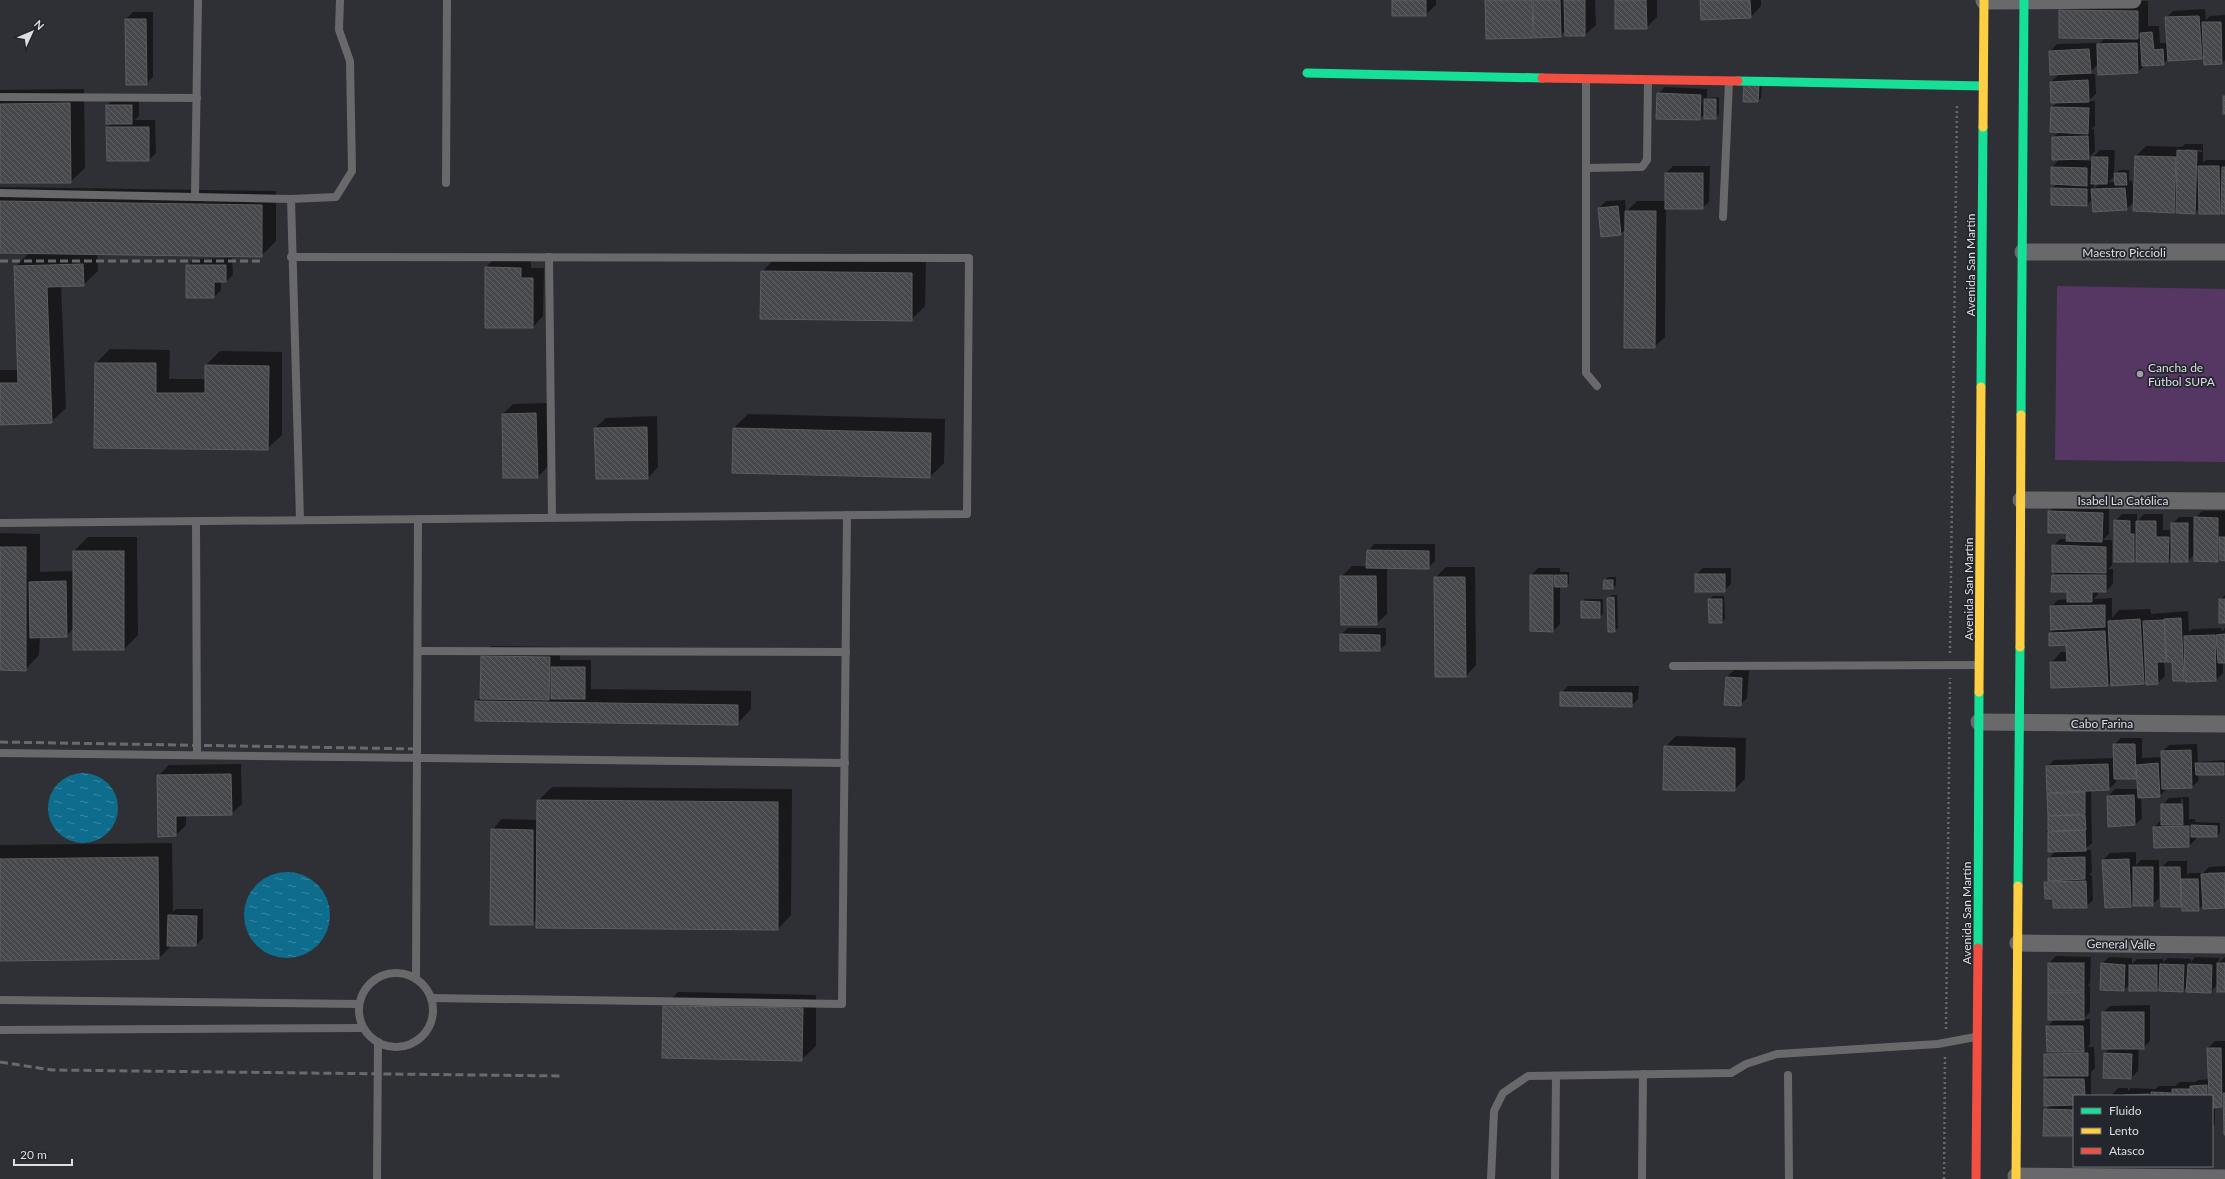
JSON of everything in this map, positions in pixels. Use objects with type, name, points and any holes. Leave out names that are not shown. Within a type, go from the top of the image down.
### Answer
[{"type":"street","points":[[1984,0],[2133,0]]},
{"type":"street","name":"Avenida San Martín","points":[[1976,1179],[1984,0]]},
{"type":"street","points":[[2024,0],[2016,1178],[2225,1178]]},
{"type":"street","points":[[1308,72],[1983,86]]},
{"type":"street","name":"Maestro Piccioli","points":[[2023,252],[2225,252]]},
{"type":"street","name":"Isabel La Católica","points":[[2021,500],[2225,501]]},
{"type":"street","name":"Cabo Farina","points":[[1979,722],[2225,724]]},
{"type":"street","name":"General Valle","points":[[2018,943],[2225,945]]},
{"type":"lane","points":[[195,195],[198,0]]},
{"type":"lane","points":[[0,193],[195,195],[291,199],[336,197],[352,171],[350,61],[339,30],[340,0]]},
{"type":"lane","points":[[446,183],[448,0]]},
{"type":"lane","points":[[1586,78],[1586,373],[1596,386]]},
{"type":"lane","points":[[1586,168],[1642,167],[1645,163],[1647,160],[1648,80]]},
{"type":"lane","points":[[1723,217],[1729,81]]},
{"type":"lane","points":[[0,97],[197,98]]},
{"type":"lane","points":[[291,199],[291,257],[300,520]]},
{"type":"lane","points":[[0,523],[967,514],[970,258],[291,257]]},
{"type":"lane","points":[[549,257],[552,518]]},
{"type":"lane","points":[[431,998],[842,1004],[847,514]]},
{"type":"lane","points":[[416,978],[418,519]]},
{"type":"lane","points":[[196,521],[197,755]]},
{"type":"lane","points":[[418,651],[846,652]]},
{"type":"lane","points":[[1673,666],[1979,666]]},
{"type":"lane","points":[[0,753],[845,763]]},
{"type":"lane","points":[[392,973],[405,974],[416,978],[425,987],[431,998],[433,1010],[431,1022],[425,1032],[416,1040],[405,1046],[393,1047],[378,1042],[371,1038],[363,1028],[359,1016],[359,1004],[362,992],[370,982],[380,975],[392,973]]},
{"type":"lane","points":[[0,1000],[359,1004]]},
{"type":"lane","points":[[0,1030],[363,1028]]},
{"type":"lane","points":[[1491,1179],[1494,1111],[1503,1093],[1528,1076],[1731,1073],[1746,1064],[1777,1054],[1946,1043],[1977,1037]]},
{"type":"lane","points":[[377,1179],[378,1042]]},
{"type":"lane","points":[[1642,1179],[1643,1074]]},
{"type":"lane","points":[[1788,1075],[1789,1179]]},
{"type":"lane","points":[[1555,1179],[1556,1076]]},
{"type":"path","points":[[1944,1179],[1957,85]]},
{"type":"shaded area","name":"Cancha de Fútbol SUPA","points":[[2057,286],[2225,289],[2225,462],[2055,460]]},
{"type":"water","points":[[83,773],[96,776],[108,783],[115,795],[118,808],[115,821],[108,833],[96,840],[83,843],[70,840],[58,833],[51,821],[48,808],[51,795],[58,783],[70,776]]},
{"type":"water","points":[[287,872],[295,873],[311,879],[323,891],[329,907],[329,923],[323,939],[311,951],[295,957],[287,958],[279,957],[263,951],[251,939],[245,923],[244,915],[245,907],[251,891],[263,879],[279,873]]},
{"type":"building","points":[[1392,0],[1426,0],[1426,16],[1392,16]]},
{"type":"building","points":[[1485,0],[1532,0],[1533,38],[1486,39]]},
{"type":"building","points":[[1533,0],[1560,0],[1561,37],[1534,38]]},
{"type":"building","points":[[1564,0],[1585,0],[1585,36],[1565,36]]},
{"type":"building","points":[[1615,0],[1646,0],[1647,29],[1615,29]]},
{"type":"building","points":[[1700,0],[1750,0],[1751,18],[1701,20]]},
{"type":"building","points":[[2059,10],[2138,11],[2138,39],[2059,38]]},
{"type":"building","points":[[2199,16],[2202,59],[2168,61],[2165,17]]},
{"type":"building","points":[[125,19],[146,19],[147,85],[126,85]]},
{"type":"building","points":[[2202,22],[2221,22],[2222,64],[2204,65]]},
{"type":"building","points":[[2152,32],[2154,50],[2163,49],[2164,65],[2142,66],[2140,33]]},
{"type":"building","points":[[2137,43],[2138,73],[2098,75],[2097,44]]},
{"type":"building","points":[[2089,49],[2091,73],[2050,75],[2049,51]]},
{"type":"building","points":[[2088,80],[2089,102],[2051,103],[2050,82]]},
{"type":"building","points":[[1744,84],[1759,85],[1758,102],[1743,102]]},
{"type":"building","points":[[1657,93],[1701,95],[1700,120],[1656,119]]},
{"type":"building","points":[[2223,96],[2225,96],[2225,114],[2223,114]]},
{"type":"building","points":[[1704,99],[1716,99],[1716,119],[1704,119]]},
{"type":"building","points":[[70,103],[71,183],[0,183],[0,104]]},
{"type":"building","points":[[106,105],[132,105],[132,124],[106,124]]},
{"type":"building","points":[[2051,107],[2089,108],[2088,134],[2050,132]]},
{"type":"building","points":[[106,127],[149,127],[149,161],[107,161]]},
{"type":"building","points":[[2088,136],[2089,159],[2052,160],[2052,137]]},
{"type":"building","points":[[2177,150],[2197,151],[2195,214],[2176,213]]},
{"type":"building","points":[[2135,156],[2176,157],[2174,213],[2133,211]]},
{"type":"building","points":[[2092,157],[2108,157],[2107,184],[2091,184]]},
{"type":"building","points":[[2198,166],[2219,166],[2220,214],[2199,214]]},
{"type":"building","points":[[2051,167],[2087,168],[2087,186],[2051,184]]},
{"type":"building","points":[[2222,167],[2225,167],[2225,214],[2221,214]]},
{"type":"building","points":[[1665,173],[1703,173],[1703,209],[1665,209]]},
{"type":"building","points":[[2114,173],[2126,173],[2127,185],[2115,185]]},
{"type":"building","points":[[2051,188],[2087,189],[2087,206],[2051,205]]},
{"type":"building","points":[[2125,188],[2127,210],[2093,212],[2091,189]]},
{"type":"building","points":[[0,201],[262,205],[262,257],[0,253]]},
{"type":"building","points":[[1618,206],[1621,235],[1601,237],[1598,208]]},
{"type":"building","points":[[1625,211],[1656,211],[1655,348],[1624,348]]},
{"type":"building","points":[[83,264],[84,286],[47,287],[52,423],[0,425],[0,383],[18,383],[14,266]]},
{"type":"building","points":[[186,265],[226,265],[226,282],[214,282],[214,298],[186,298]]},
{"type":"building","points":[[485,267],[521,268],[521,278],[533,278],[533,328],[485,328]]},
{"type":"building","points":[[761,271],[912,273],[912,321],[760,319]]},
{"type":"building","points":[[95,363],[156,363],[156,393],[205,393],[205,365],[269,366],[268,450],[94,448]]},
{"type":"building","points":[[536,413],[538,478],[503,478],[502,414]]},
{"type":"building","points":[[647,427],[648,479],[596,479],[594,428]]},
{"type":"building","points":[[733,428],[931,433],[930,478],[732,473]]},
{"type":"building","points":[[2048,511],[2103,513],[2102,542],[2066,541],[2067,533],[2048,533]]},
{"type":"building","points":[[2194,517],[2218,518],[2218,562],[2194,561]]},
{"type":"building","points":[[2114,520],[2130,521],[2130,534],[2134,534],[2134,562],[2114,562]]},
{"type":"building","points":[[2136,521],[2156,521],[2156,537],[2169,537],[2168,562],[2136,562]]},
{"type":"building","points":[[2171,523],[2188,523],[2188,562],[2171,562]]},
{"type":"building","points":[[2219,537],[2225,537],[2225,561],[2220,560]]},
{"type":"building","points":[[2052,545],[2106,547],[2106,573],[2052,572]]},
{"type":"building","points":[[0,547],[26,547],[26,671],[0,670]]},
{"type":"building","points":[[1367,550],[1429,551],[1429,569],[1366,568]]},
{"type":"building","points":[[73,551],[124,551],[124,650],[73,650]]},
{"type":"building","points":[[1695,574],[1725,574],[1725,592],[1695,592]]},
{"type":"building","points":[[1530,575],[1553,575],[1553,632],[1530,631]]},
{"type":"building","points":[[1554,575],[1567,575],[1567,587],[1555,587]]},
{"type":"building","points":[[2052,575],[2106,575],[2106,592],[2092,592],[2092,602],[2067,602],[2067,592],[2051,592]]},
{"type":"building","points":[[1340,576],[1376,576],[1377,625],[1341,625]]},
{"type":"building","points":[[1434,577],[1465,577],[1466,677],[1435,677]]},
{"type":"building","points":[[1604,580],[1613,580],[1613,589],[1603,589]]},
{"type":"building","points":[[66,581],[67,637],[30,638],[29,582]]},
{"type":"building","points":[[1614,597],[1615,632],[1608,632],[1607,598]]},
{"type":"building","points":[[1708,599],[1722,599],[1722,623],[1709,623]]},
{"type":"building","points":[[2219,599],[2225,599],[2225,623],[2219,623]]},
{"type":"building","points":[[1581,601],[1600,602],[1600,618],[1581,618]]},
{"type":"building","points":[[2105,605],[2105,627],[2051,630],[2050,606]]},
{"type":"building","points":[[2181,618],[2184,681],[2173,681],[2172,662],[2167,662],[2164,619]]},
{"type":"building","points":[[2140,619],[2144,684],[2111,686],[2108,621]]},
{"type":"building","points":[[2164,620],[2166,662],[2157,662],[2158,684],[2146,685],[2143,621]]},
{"type":"building","points":[[2105,631],[2108,686],[2051,688],[2050,662],[2067,662],[2066,645],[2049,646],[2049,633]]},
{"type":"building","points":[[1340,634],[1380,635],[1380,651],[1340,651]]},
{"type":"building","points":[[2225,634],[2225,663],[2218,663],[2216,635]]},
{"type":"building","points":[[2215,635],[2216,681],[2185,682],[2184,636]]},
{"type":"building","points":[[481,656],[550,657],[549,700],[480,699]]},
{"type":"building","points":[[551,667],[585,667],[585,699],[551,699]]},
{"type":"building","points":[[1726,677],[1742,678],[1741,706],[1724,705]]},
{"type":"building","points":[[1560,692],[1632,693],[1632,707],[1560,706]]},
{"type":"building","points":[[475,701],[738,705],[738,725],[475,721]]},
{"type":"building","points":[[2113,744],[2135,744],[2136,779],[2114,779]]},
{"type":"building","points":[[1664,746],[1735,748],[1735,791],[1663,790]]},
{"type":"building","points":[[2191,750],[2192,788],[2162,789],[2161,751]]},
{"type":"building","points":[[2158,763],[2160,797],[2138,798],[2136,765]]},
{"type":"building","points":[[2195,763],[2224,763],[2224,775],[2196,775]]},
{"type":"building","points":[[2108,764],[2109,790],[2047,793],[2046,766]]},
{"type":"building","points":[[231,774],[232,815],[176,816],[176,836],[158,837],[157,775]]},
{"type":"building","points":[[2085,792],[2085,814],[2048,816],[2047,794]]},
{"type":"building","points":[[2134,795],[2135,825],[2108,827],[2107,796]]},
{"type":"building","points":[[537,800],[778,802],[778,930],[536,928]]},
{"type":"building","points":[[2161,804],[2182,804],[2183,825],[2161,825]]},
{"type":"building","points":[[2085,815],[2086,830],[2048,831],[2048,816]]},
{"type":"building","points":[[2191,825],[2217,826],[2217,837],[2191,837]]},
{"type":"building","points":[[2189,826],[2189,847],[2154,848],[2153,827]]},
{"type":"building","points":[[491,829],[533,830],[533,925],[490,925]]},
{"type":"building","points":[[2085,830],[2086,851],[2048,852],[2048,832]]},
{"type":"building","points":[[158,857],[159,959],[0,961],[0,859]]},
{"type":"building","points":[[2085,857],[2085,879],[2048,881],[2048,858]]},
{"type":"building","points":[[2129,859],[2131,907],[2105,908],[2102,860]]},
{"type":"building","points":[[2133,867],[2153,867],[2153,906],[2133,906]]},
{"type":"building","points":[[2160,867],[2180,867],[2181,907],[2161,907]]},
{"type":"building","points":[[2225,873],[2225,908],[2203,909],[2201,874]]},
{"type":"building","points":[[2181,879],[2198,879],[2199,911],[2182,911]]},
{"type":"building","points":[[2086,881],[2087,908],[2053,908],[2053,899],[2045,899],[2044,882]]},
{"type":"building","points":[[168,915],[197,916],[196,946],[167,946]]},
{"type":"building","points":[[2048,963],[2084,963],[2084,991],[2048,991]]},
{"type":"building","points":[[2101,963],[2125,965],[2124,991],[2100,990]]},
{"type":"building","points":[[2217,963],[2225,963],[2225,992],[2217,992]]},
{"type":"building","points":[[2160,964],[2184,965],[2183,992],[2159,991]]},
{"type":"building","points":[[2188,964],[2212,965],[2211,993],[2186,992]]},
{"type":"building","points":[[2129,965],[2157,965],[2157,991],[2129,991]]},
{"type":"building","points":[[2048,992],[2084,992],[2084,1020],[2048,1020]]},
{"type":"building","points":[[663,1006],[803,1008],[802,1061],[662,1058]]},
{"type":"building","points":[[2102,1012],[2144,1012],[2144,1049],[2102,1049]]},
{"type":"building","points":[[2046,1026],[2083,1026],[2084,1052],[2047,1052]]},
{"type":"building","points":[[2207,1048],[2221,1048],[2222,1107],[2213,1108],[2213,1095],[2209,1095]]},
{"type":"building","points":[[2088,1053],[2088,1076],[2044,1076],[2044,1054]]},
{"type":"building","points":[[2104,1053],[2132,1054],[2131,1079],[2103,1078]]},
{"type":"building","points":[[2044,1079],[2084,1079],[2085,1095],[2073,1095],[2073,1105],[2044,1106]]},
{"type":"building","points":[[2207,1085],[2207,1095],[2190,1095],[2190,1086]]},
{"type":"building","points":[[2172,1089],[2190,1089],[2190,1095],[2172,1095]]},
{"type":"building","points":[[2151,1092],[2171,1093],[2171,1095],[2151,1095]]},
{"type":"building","points":[[2223,1093],[2225,1093],[2225,1135],[2224,1135]]},
{"type":"building","points":[[2149,1094],[2149,1095],[2124,1095]]},
{"type":"building","points":[[2044,1109],[2073,1110],[2073,1136],[2043,1136]]},
{"type":"railway","points":[[0,261],[263,261]]},
{"type":"railway","points":[[0,742],[418,749]]},
{"type":"railway","points":[[0,1062],[52,1070],[563,1076]]},
{"type":"traffic: fast","points":[[2021,415],[2024,0]]},
{"type":"traffic: fast","points":[[1307,73],[1542,78]]},
{"type":"traffic: fast","points":[[1738,81],[1983,86]]},
{"type":"traffic: fast","points":[[1981,387],[1983,127]]},
{"type":"traffic: fast","points":[[2018,886],[2020,647]]},
{"type":"traffic: fast","points":[[1978,948],[1979,692]]},
{"type":"traffic: slow","points":[[1983,127],[1984,0]]},
{"type":"traffic: slow","points":[[1979,692],[1981,387]]},
{"type":"traffic: slow","points":[[2020,647],[2021,415]]},
{"type":"traffic: slow","points":[[2016,1179],[2018,886]]},
{"type":"traffic: jam","points":[[1542,78],[1738,81]]},
{"type":"traffic: jam","points":[[1976,1179],[1978,948]]},
{"type":"place","name":"Cancha de Fútbol SUPA","points":[[2140,374]]}]
